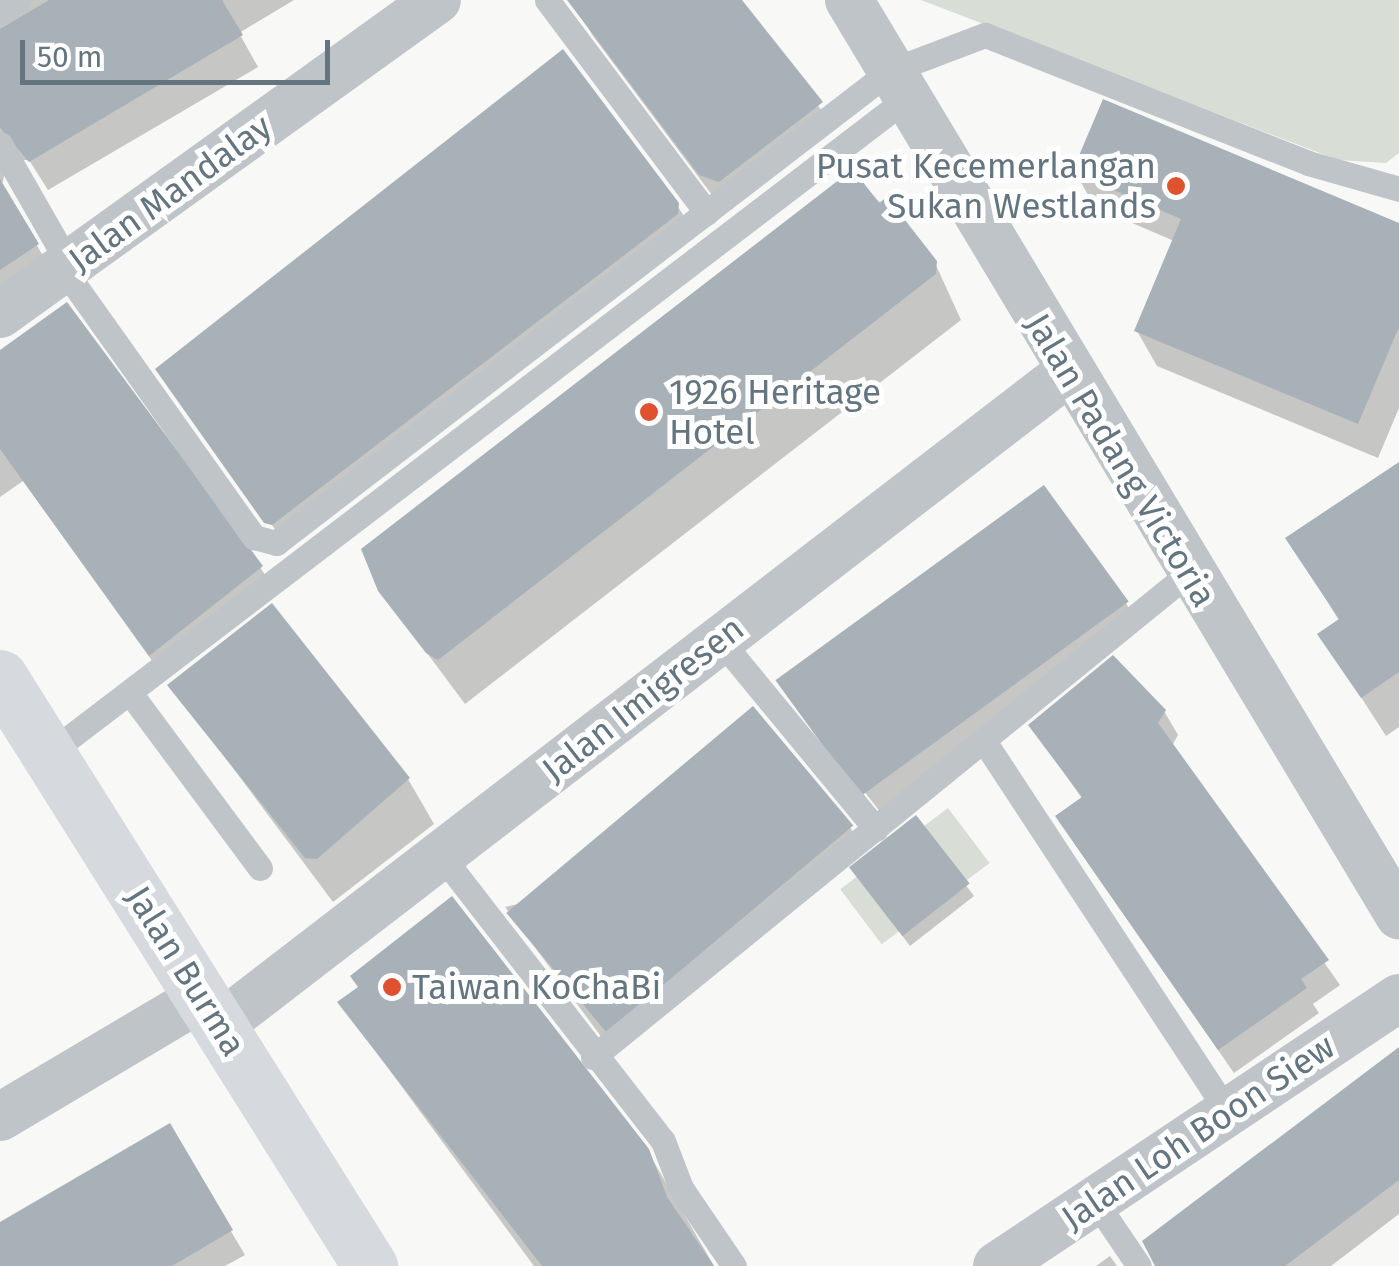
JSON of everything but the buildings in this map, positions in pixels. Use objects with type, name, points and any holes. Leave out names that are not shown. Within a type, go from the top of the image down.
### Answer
[{"type":"main road","name":"Jalan Burma","points":[[19,722],[211,1011],[370,1266]]},
{"type":"street","name":"Jalan Mandalay","points":[[0,314],[436,0]]},
{"type":"street","name":"Jalan Padang Victoria","points":[[848,0],[1067,373],[1399,915]]},
{"type":"street","name":"Jalan Imigresen","points":[[0,1116],[211,1011],[441,855],[1067,373]]},
{"type":"street","name":"Jalan Loh Boon Siew","points":[[997,1266],[1399,998]]},
{"type":"lane","points":[[0,12],[19,0]]},
{"type":"lane","points":[[547,0],[707,214]]},
{"type":"lane","points":[[0,144],[67,268],[254,537],[276,543],[707,214],[898,85],[984,35],[1014,40],[1308,163],[1399,189]]},
{"type":"lane","points":[[19,722],[133,697],[898,85]]},
{"type":"lane","points":[[594,1057],[1189,573]]},
{"type":"lane","points":[[720,640],[876,829]]},
{"type":"lane","points":[[133,697],[260,868]]},
{"type":"lane","points":[[984,741],[1228,1112]]},
{"type":"lane","points":[[441,855],[663,1141],[681,1188],[734,1266]]},
{"type":"lane","points":[[1095,1201],[1139,1266]]},
{"type":"shaded area","points":[[921,0],[1399,0],[1399,153],[1386,163],[1338,160]]},
{"type":"shaded area","points":[[948,808],[990,863],[882,944],[840,889]]},
{"type":"place","name":"Pusat Kecemerlangan Sukan Westlands","points":[[1176,186]]},
{"type":"place","name":"1926 Heritage Hotel","points":[[649,412]]},
{"type":"place","name":"Taiwan KoChaBi","points":[[392,987]]}]
